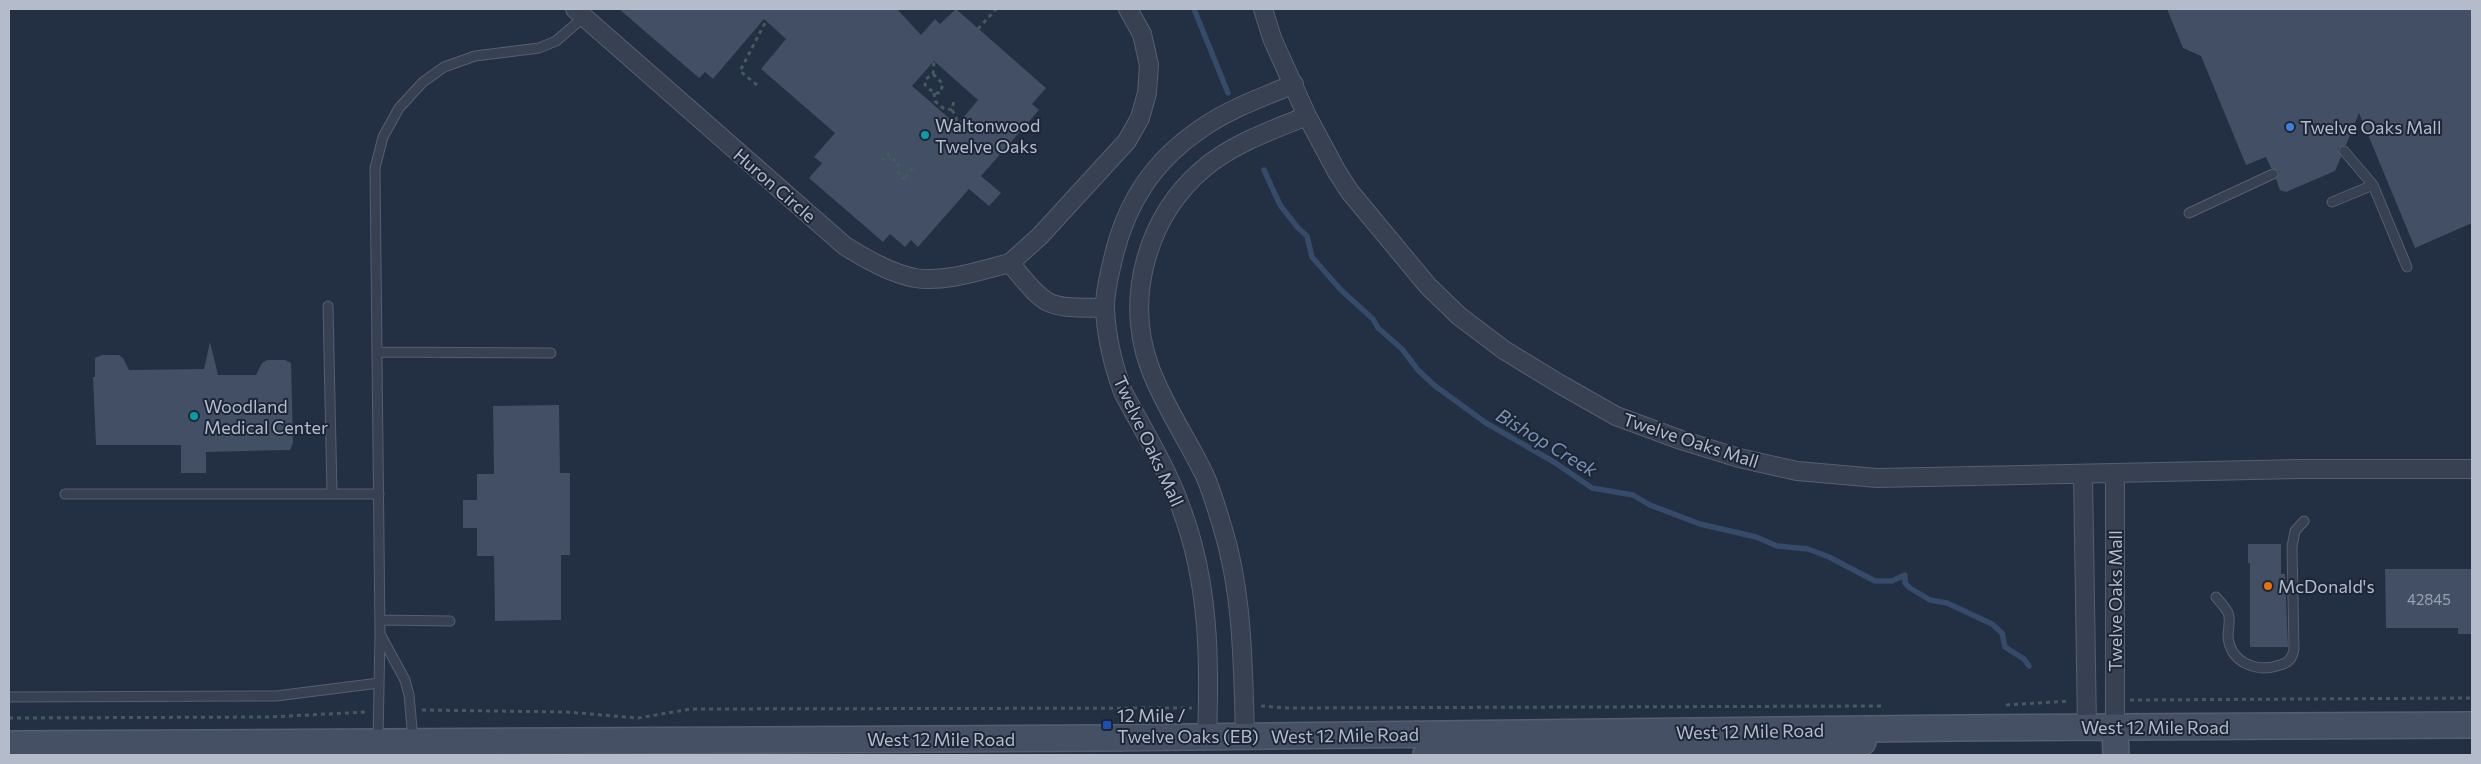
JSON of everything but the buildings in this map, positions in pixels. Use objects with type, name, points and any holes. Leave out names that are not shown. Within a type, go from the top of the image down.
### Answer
[{"type":"main road","name":"West 12 Mile Road","points":[[9,744],[378,742],[414,749],[1207,737],[1245,746],[1957,728],[2472,725]]},
{"type":"main road","points":[[2115,727],[2116,755]]},
{"type":"main road","points":[[1426,755],[1438,753],[1810,750],[1957,728]]},
{"type":"main road","points":[[1007,755],[1072,738]]},
{"type":"main road","points":[[9,755],[52,744]]},
{"type":"street","name":"Huron Circle","points":[[579,13],[845,246],[873,264],[915,278],[951,277],[1010,263],[1040,236],[1127,141],[1140,118],[1147,94],[1148,65],[1142,34],[1128,9]]},
{"type":"street","name":"Twelve Oaks Mall","points":[[1263,9],[1272,38],[1307,116],[1350,192],[1428,286],[1459,316],[1504,350],[1616,416],[1681,440],[1739,458],[1797,471],[1877,478],[2303,469],[2472,469]]},
{"type":"street","name":"Twelve Oaks Mall","points":[[1207,737],[1208,650],[1204,594],[1198,562],[1172,485],[1123,392],[1112,361],[1105,308],[1106,286],[1120,230],[1139,191],[1161,162],[1202,127],[1294,84]]},
{"type":"street","name":"Twelve Oaks Mall","points":[[1245,746],[1237,595],[1230,553],[1205,477],[1156,384],[1145,356],[1140,322],[1140,285],[1144,266],[1157,228],[1167,210],[1190,181],[1225,153],[1272,129],[1307,116]]},
{"type":"street","points":[[1010,263],[1042,300],[1053,306],[1105,308]]},
{"type":"street","name":"Twelve Oaks Mall","points":[[2115,474],[2115,727]]},
{"type":"street","name":"Twelve Oaks Mall","points":[[2083,475],[2087,728]]},
{"type":"lane","points":[[378,742],[380,620],[375,168],[383,137],[399,108],[423,82],[444,67],[475,56],[539,48],[556,41],[579,13]]},
{"type":"lane","points":[[2344,151],[2373,185],[2407,268]]},
{"type":"lane","points":[[2189,213],[2274,174]]},
{"type":"lane","points":[[2332,202],[2373,185]]},
{"type":"lane","points":[[328,306],[332,494]]},
{"type":"lane","points":[[377,352],[551,353]]},
{"type":"lane","points":[[65,494],[379,494]]},
{"type":"lane","points":[[2216,598],[2229,614],[2232,653],[2247,665],[2262,667],[2282,665],[2288,661],[2293,655],[2294,649],[2292,547],[2295,531],[2304,521]]},
{"type":"lane","points":[[380,620],[450,621]]},
{"type":"lane","points":[[380,634],[405,680],[409,695],[414,749]]},
{"type":"lane","points":[[9,697],[276,696],[379,683]]},
{"type":"path","points":[[978,29],[996,9]]},
{"type":"path","points":[[758,85],[740,70],[766,21]]},
{"type":"path","points":[[934,61],[933,74],[943,84],[940,92],[934,93]]},
{"type":"path","points":[[933,74],[926,79],[925,85],[934,93],[935,100],[943,108],[952,110]]},
{"type":"path","points":[[954,100],[952,110],[956,117],[957,125]]},
{"type":"path","points":[[887,153],[892,159]]},
{"type":"path","points":[[881,159],[898,161],[898,173],[906,178],[912,170],[918,168]]},
{"type":"waterway","name":"Bishop Creek","points":[[1194,9],[1228,93]]},
{"type":"waterway","name":"Bishop Creek","points":[[1264,170],[1280,205],[1298,228],[1307,236],[1312,257],[1341,290],[1373,319],[1378,328],[1402,349],[1418,370],[1434,385],[1486,423],[1554,462],[1592,488],[1633,495],[1650,505],[1700,524],[1756,537],[1777,546],[1808,549],[1829,557],[1875,581],[1892,581],[1905,575],[1905,583],[1930,600],[1947,603],[1992,624],[2002,633],[2005,647],[2024,659],[2029,666]]},
{"type":"place","name":"Twelve Oaks Mall","points":[[2290,127]]},
{"type":"place","name":"Waltonwood Twelve Oaks","points":[[925,135]]},
{"type":"place","name":"Woodland Medical Center","points":[[194,416]]},
{"type":"place","name":"McDonald's","points":[[2268,586]]},
{"type":"place","name":"12 Mile / Twelve Oaks (EB)","points":[[1107,725]]}]
